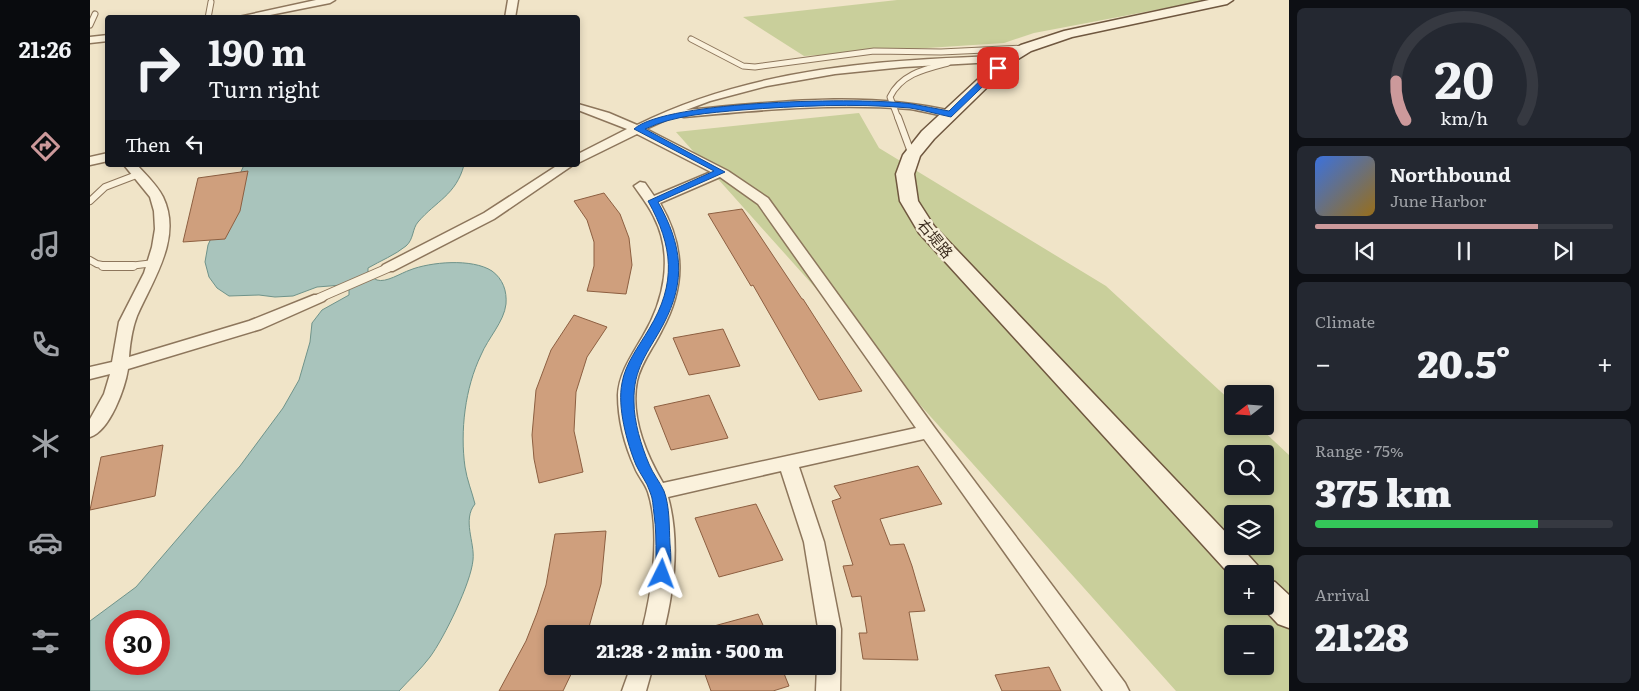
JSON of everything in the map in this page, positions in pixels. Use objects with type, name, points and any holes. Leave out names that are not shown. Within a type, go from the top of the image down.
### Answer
[{"type":"main road","name":"右堤路","points":[[1227,0],[1069,34],[1026,48],[1008,58],[928,135],[912,155],[905,174],[909,201],[926,229],[1240,565]]},
{"type":"main road","points":[[1274,600],[1289,615]]},
{"type":"street","points":[[253,15],[327,0]]},
{"type":"street","points":[[510,15],[513,0]]},
{"type":"street","points":[[90,40],[105,38]]},
{"type":"street","points":[[580,158],[698,102],[759,84],[806,75],[874,67],[1008,58]]},
{"type":"street","points":[[660,119],[700,112],[778,105],[893,105],[911,106],[951,114]]},
{"type":"street","points":[[580,108],[638,129],[746,186],[763,201],[928,432],[1117,691]]},
{"type":"street","points":[[90,162],[105,158]]},
{"type":"street","points":[[388,268],[489,216],[564,167]]},
{"type":"street","points":[[90,431],[97,423],[115,389],[125,328],[148,281],[162,227],[160,208],[154,191],[134,169]]},
{"type":"street","points":[[653,201],[721,172]]},
{"type":"street","points":[[640,186],[653,201],[665,223],[672,243],[674,267],[671,288],[658,323],[639,355],[628,384],[628,416],[643,465],[657,492],[661,515],[664,557],[655,625]]},
{"type":"street","points":[[90,373],[255,325],[319,298]]},
{"type":"street","points":[[657,492],[928,432]]},
{"type":"street","points":[[788,463],[814,542],[830,629],[828,691]]},
{"type":"street","points":[[634,691],[639,675]]},
{"type":"lane","points":[[209,15],[211,2]]},
{"type":"lane","points":[[90,25],[95,14]]},
{"type":"lane","points":[[690,39],[743,66],[755,67],[874,51],[941,52],[1026,48]]},
{"type":"lane","points":[[912,155],[890,97],[892,89],[901,80],[916,72],[956,60]]},
{"type":"lane","points":[[90,201],[94,193],[134,169]]},
{"type":"lane","points":[[90,260],[98,266],[116,267],[154,263]]},
{"type":"lane","points":[[319,298],[388,268]]},
{"type":"green space","points":[[897,0],[1208,0],[1034,33],[1004,43],[804,56],[743,17]]},
{"type":"green space","points":[[859,113],[879,148],[1106,286],[1224,395],[1224,435],[1268,435],[1289,455],[1289,691],[1176,691],[676,132]]},
{"type":"water","points":[[243,167],[463,167],[451,191],[418,222],[406,246],[368,268],[369,274],[381,281],[428,265],[439,263],[474,264],[496,274],[504,286],[506,299],[505,311],[484,349],[471,381],[465,410],[463,439],[465,467],[475,504],[469,517],[473,553],[471,570],[456,610],[436,648],[423,666],[399,691],[90,691],[90,621],[136,587],[240,466],[283,408],[299,380],[310,342],[312,323],[322,310],[349,295],[349,290],[342,285],[317,287],[293,296],[229,296],[217,288],[209,277],[205,262],[208,245]]},
{"type":"building","points":[[248,171],[240,211],[225,239],[183,242],[198,178]]},
{"type":"building","points":[[604,193],[620,214],[629,238],[632,265],[626,294],[587,291],[594,266],[594,242],[587,220],[574,201]]},
{"type":"building","points":[[742,209],[862,391],[819,400],[753,285],[751,286],[708,214]]},
{"type":"building","points":[[574,315],[607,327],[587,357],[576,392],[574,431],[583,472],[539,483],[532,435],[536,390],[551,350]]},
{"type":"building","points":[[723,329],[740,366],[689,375],[673,338]]},
{"type":"building","points":[[709,395],[728,438],[671,450],[654,407]]},
{"type":"building","points":[[163,445],[155,496],[90,510],[101,457]]},
{"type":"building","points":[[918,466],[942,504],[880,519],[890,545],[904,544],[925,611],[909,612],[918,660],[863,659],[859,633],[867,633],[861,596],[852,597],[843,566],[853,565],[832,501],[841,498],[834,486]]},
{"type":"building","points":[[756,504],[783,560],[719,577],[695,518]]},
{"type":"building","points":[[606,531],[601,584],[590,625],[544,625],[544,675],[571,675],[563,691],[499,691],[526,641],[537,613],[546,585],[555,534]]},
{"type":"building","points":[[758,614],[763,625],[718,625]]},
{"type":"building","points":[[1049,667],[1061,691],[1002,691],[995,675]]},
{"type":"building","points":[[705,675],[785,675],[789,686],[773,691],[711,691]]},
{"type":"route","points":[[662,574],[664,557],[661,515],[657,492],[643,465],[628,416],[628,384],[639,355],[658,323],[671,288],[674,267],[672,243],[665,223],[653,201],[721,172],[638,129],[660,119],[700,112],[778,105],[848,104],[911,106],[951,114],[998,68]]}]
